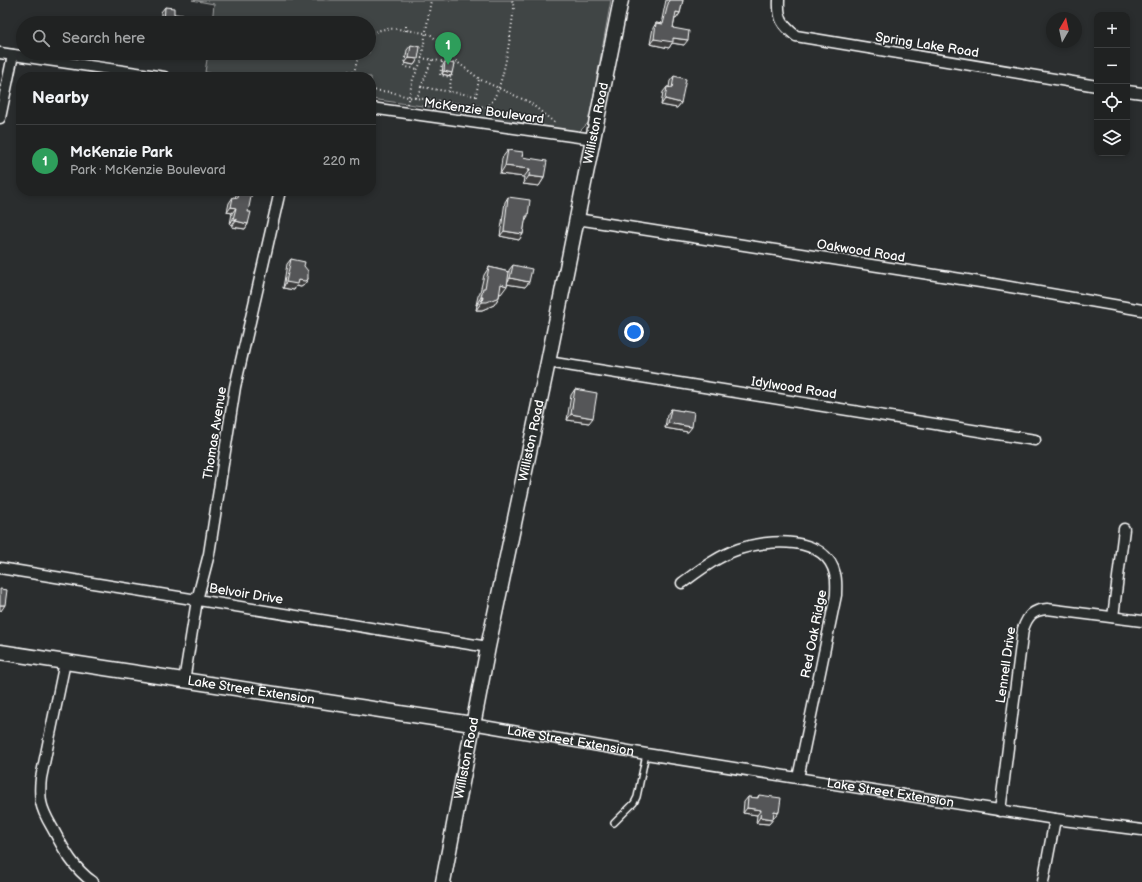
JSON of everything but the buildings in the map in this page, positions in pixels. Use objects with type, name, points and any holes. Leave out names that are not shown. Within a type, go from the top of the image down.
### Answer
[{"type":"main road","name":"Williston Road","points":[[443,882],[472,724],[548,362],[621,0]]},
{"type":"main road","name":"Lake Street Extension","points":[[0,652],[472,724]]},
{"type":"street","name":"Spring Lake Road","points":[[779,0],[778,12],[784,27],[796,36],[1094,86]]},
{"type":"street","points":[[0,52],[16,54]]},
{"type":"street","points":[[0,118],[13,54]]},
{"type":"street","points":[[52,60],[131,72]]},
{"type":"street","points":[[1130,92],[1142,94]]},
{"type":"street","name":"McKenzie Boulevard","points":[[376,109],[593,139]]},
{"type":"street","name":"Thomas Avenue","points":[[184,681],[197,600],[209,554],[235,387],[279,196]]},
{"type":"street","name":"Oakwood Road","points":[[577,219],[985,283],[1142,310]]},
{"type":"street","name":"Idylwood Road","points":[[548,362],[1035,440]]},
{"type":"street","points":[[1112,617],[1124,529]]},
{"type":"street","name":"Red Oak Ridge","points":[[682,583],[720,557],[739,549],[759,544],[780,542],[800,544],[811,547],[821,553],[830,562],[835,572],[837,584],[836,595],[798,778]]},
{"type":"street","name":"Belvoir Drive","points":[[0,568],[488,647]]},
{"type":"street","name":"Lennell Drive","points":[[1000,811],[1023,629],[1031,614],[1038,610],[1047,609],[1142,621]]},
{"type":"street","points":[[65,662],[41,778],[41,804],[66,853],[75,866],[93,882]]},
{"type":"street","name":"Lake Street Extension","points":[[472,724],[646,754],[1055,820],[1142,830]]},
{"type":"street","points":[[1042,882],[1055,820]]},
{"type":"lane","points":[[614,823],[634,803],[637,797],[646,754]]},
{"type":"path","points":[[406,113],[408,97],[421,58],[431,0]]},
{"type":"path","points":[[376,90],[391,92],[415,98],[486,107],[490,105],[499,88],[505,61],[514,8],[512,0]]},
{"type":"path","points":[[406,26],[406,31]]},
{"type":"path","points":[[376,31],[387,29],[425,33],[430,35],[438,41],[457,62],[480,78],[529,102],[560,127]]},
{"type":"path","points":[[405,57],[404,64],[406,67],[418,69]]},
{"type":"path","points":[[421,58],[442,62],[457,62]]},
{"type":"path","points":[[354,72],[358,60]]},
{"type":"path","points":[[415,98],[419,94],[432,60]]},
{"type":"path","points":[[442,62],[440,75],[451,77]]},
{"type":"path","points":[[449,92],[452,70]]},
{"type":"path","points":[[421,87],[476,96],[480,78]]},
{"type":"shaded area","points":[[192,0],[611,0],[589,122],[579,132],[468,118],[466,112],[376,100],[376,72],[205,72],[207,60],[376,60],[376,16],[213,16],[214,4]]},
{"type":"place","name":"McKenzie Park","points":[[448,65]]}]
